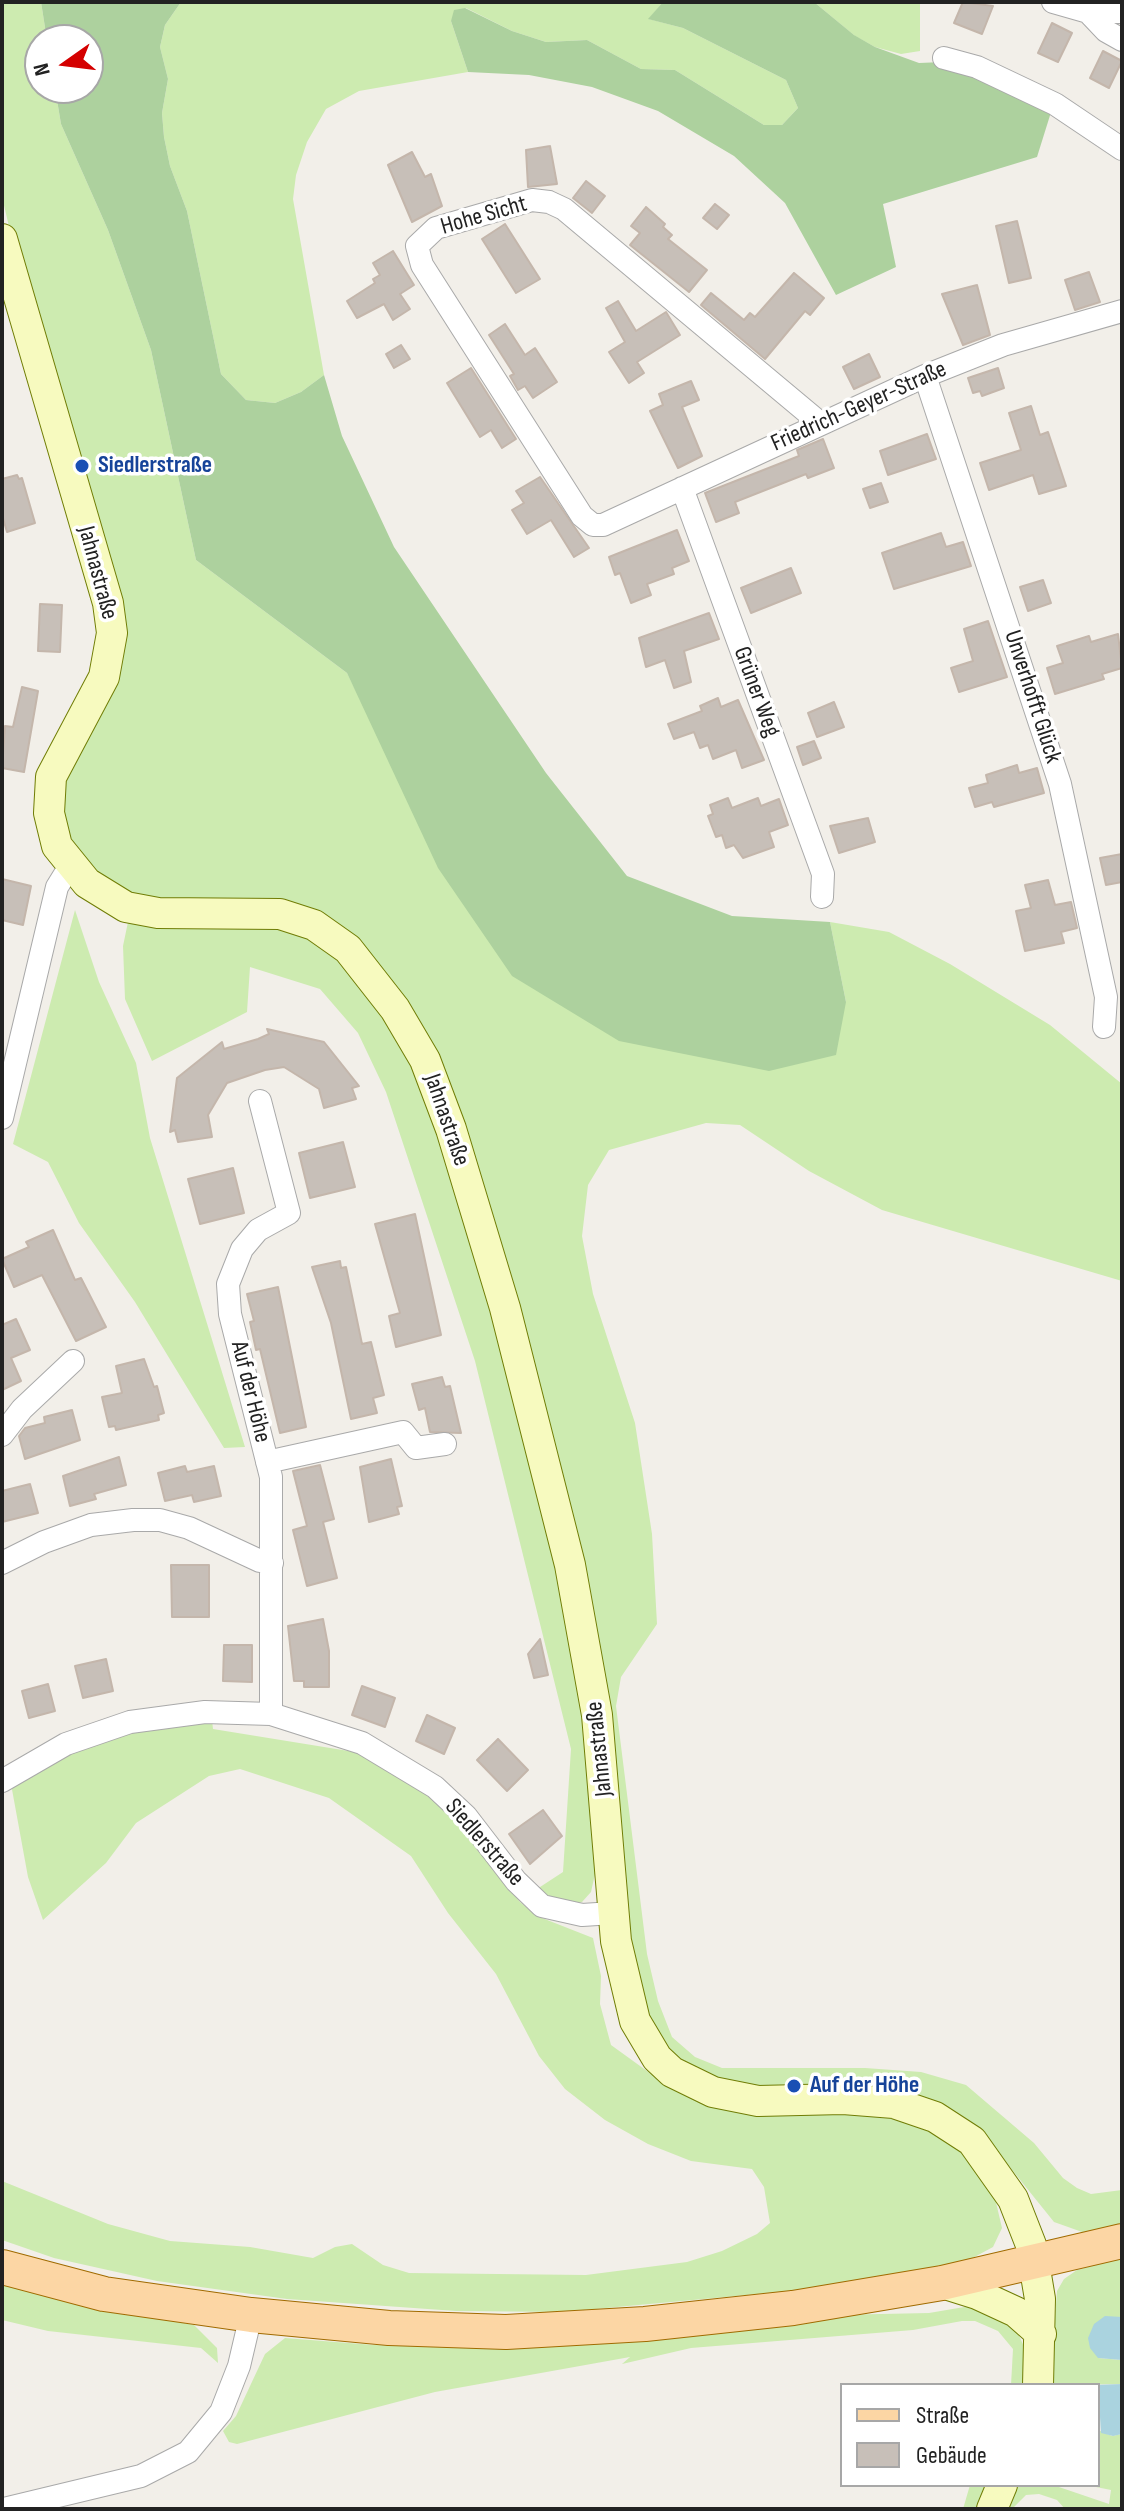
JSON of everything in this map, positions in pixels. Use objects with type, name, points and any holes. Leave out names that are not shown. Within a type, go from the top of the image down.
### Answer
[{"type":"main road","points":[[2,2267],[104,2294],[251,2315],[389,2328],[506,2332],[734,2315],[942,2283],[1122,2241]]},
{"type":"street","points":[[1053,2],[1088,12],[1122,12]]},
{"type":"street","points":[[1088,12],[1106,31],[1122,40]]},
{"type":"street","points":[[944,58],[977,67],[1055,104],[1122,149]]},
{"type":"street","name":"Hohe Sicht","points":[[603,525],[593,525],[582,516],[422,265],[417,246],[436,228],[532,200],[564,209],[820,423]]},
{"type":"street","name":"Jahnastraße","points":[[2,239],[108,603],[112,633],[104,677],[51,777],[51,825],[57,846],[70,866],[108,898],[143,912],[280,914],[322,930],[348,949],[381,988],[425,1060],[451,1129],[505,1308],[570,1565],[597,1715],[621,1974],[635,2021],[657,2058],[672,2072],[713,2092],[758,2101],[843,2099],[894,2103],[935,2117],[972,2141],[1013,2199],[1035,2262],[1041,2334],[1038,2383]]},
{"type":"street","name":"Friedrich-Geyer-Straße","points":[[603,525],[925,376],[1003,345],[1122,311]]},
{"type":"street","name":"Unverhofft Glück","points":[[925,376],[1060,784],[1106,997],[1104,1027]]},
{"type":"street","name":"Grüner Weg","points":[[682,488],[823,874],[822,897]]},
{"type":"street","points":[[2,1118],[57,887],[70,866]]},
{"type":"street","name":"Auf der Höhe","points":[[260,1101],[289,1213],[264,1224],[250,1239],[230,1271],[228,1284],[230,1314],[272,1492],[271,1714]]},
{"type":"street","points":[[2,1435],[22,1409],[73,1361]]},
{"type":"street","points":[[267,1462],[403,1432],[416,1448],[445,1444]]},
{"type":"street","points":[[2,1563],[44,1542],[91,1525],[160,1520],[189,1528],[260,1561],[272,1563]]},
{"type":"street","name":"Siedlerstraße","points":[[2,1781],[66,1744],[130,1722],[192,1713],[271,1714],[362,1743],[435,1787],[466,1816],[516,1881],[542,1906],[582,1915],[613,1913]]},
{"type":"street","points":[[942,2283],[977,2294],[1016,2312],[1041,2334]]},
{"type":"street","points":[[4,2509],[141,2476],[188,2452],[221,2412],[239,2366],[251,2315]]},
{"type":"street","points":[[992,2509],[1001,2487]]},
{"type":"green space","points":[[2,2],[41,2],[44,24],[24,24],[24,104],[58,104],[61,124],[108,230],[151,350],[196,560],[347,673],[383,744],[846,1002],[830,922],[889,932],[950,964],[1050,1025],[1122,1084],[1122,1281],[882,1210],[809,1171],[740,1125],[706,1123],[609,1150],[588,1185],[582,1236],[593,1294],[635,1423],[652,1534],[657,1624],[621,1677],[616,1706],[647,1954],[658,2001],[672,2037],[695,2057],[722,2068],[865,2068],[921,2072],[966,2085],[1034,2143],[1063,2178],[1077,2188],[1091,2194],[1122,2190],[1122,2223],[1085,2233],[1054,2222],[984,2135],[833,2088],[833,2083],[777,2085],[775,2090],[698,2074],[667,2049],[646,2011],[634,1963],[624,1872],[481,1190],[355,940],[145,902],[93,877],[62,827],[63,776],[115,673],[2,197]]},
{"type":"green space","points":[[41,2],[181,2],[165,25],[160,47],[168,79],[162,113],[164,137],[170,166],[187,211],[221,374],[246,400],[275,403],[301,392],[324,375],[342,436],[394,547],[546,773],[627,876],[732,916],[830,922],[846,1002],[836,1055],[769,1071],[619,1041],[512,976],[438,868],[347,673],[196,560],[151,350],[108,230],[61,124],[58,104],[104,104],[104,24],[44,24]]},
{"type":"green space","points":[[181,2],[663,2],[649,19],[683,28],[786,80],[798,108],[782,125],[764,125],[675,70],[641,69],[587,40],[546,42],[512,31],[466,8],[451,21],[468,72],[359,91],[326,109],[307,142],[296,175],[293,199],[324,375],[301,392],[275,403],[246,400],[221,374],[187,211],[170,166],[164,137],[162,113],[168,79],[160,47],[165,25]]},
{"type":"green space","points":[[663,2],[814,2],[854,35],[875,47],[919,63],[943,62],[1052,109],[1037,157],[883,204],[896,267],[836,295],[785,203],[734,156],[658,111],[592,87],[529,75],[468,72],[451,21],[454,10],[465,8],[512,31],[546,42],[587,40],[641,69],[675,70],[764,125],[782,125],[798,108],[786,80],[683,28],[648,19]]},
{"type":"green space","points":[[814,2],[920,2],[920,51],[901,54],[875,47],[855,36]]},
{"type":"green space","points":[[75,910],[99,982],[136,1063],[150,1138],[245,1447],[224,1448],[135,1302],[79,1223],[48,1162],[13,1144]]},
{"type":"green space","points":[[128,922],[269,923],[329,946],[374,994],[428,1092],[527,1425],[589,1723],[595,1874],[591,1892],[582,1902],[571,1905],[548,1898],[537,1889],[563,1872],[571,1749],[475,1361],[386,1092],[358,1033],[320,989],[250,967],[247,1012],[152,1061],[125,999],[123,946]]},
{"type":"green space","points":[[212,1720],[213,1729],[361,1753],[431,1795],[467,1830],[465,1833],[520,1902],[537,1916],[593,1938],[601,1976],[600,2004],[611,2045],[665,2084],[870,2110],[932,2130],[962,2152],[994,2194],[1002,2228],[993,2247],[967,2261],[812,2289],[563,2312],[456,2311],[287,2299],[157,2281],[54,2258],[2,2240],[2,2181],[108,2224],[170,2241],[250,2247],[313,2258],[335,2247],[352,2244],[383,2265],[409,2273],[586,2275],[687,2262],[722,2251],[757,2234],[770,2223],[764,2187],[752,2169],[691,2161],[648,2144],[605,2120],[565,2089],[539,2056],[496,1974],[448,1913],[411,1856],[329,1798],[240,1769],[209,1776],[136,1823],[106,1863],[43,1920],[28,1877],[11,1784],[33,1768],[112,1734]]},
{"type":"green space","points":[[1122,2258],[1122,2317],[1098,2358],[1122,2360],[1122,2384],[1050,2383],[1057,2291],[1064,2279],[1077,2270]]},
{"type":"green space","points":[[2,2285],[194,2325],[217,2348],[218,2363],[201,2348],[48,2331],[2,2320]]},
{"type":"green space","points":[[976,2305],[984,2307],[1017,2331],[1025,2349],[1026,2383],[1011,2383],[1013,2349],[998,2331],[975,2321],[962,2321],[913,2330],[691,2348],[622,2364],[630,2357],[435,2392],[237,2444],[229,2442],[223,2431],[236,2416],[265,2354],[285,2338],[374,2345],[501,2347],[833,2315],[929,2313]]},
{"type":"green space","points":[[1100,2431],[1112,2436],[1122,2434],[1122,2509],[1065,2509],[1057,2500],[1039,2494],[1026,2495],[1012,2509],[963,2509],[969,2487],[1059,2487],[1109,2504],[1111,2490],[1096,2487],[1100,2487]]},
{"type":"water","points":[[1105,2316],[1122,2317],[1122,2360],[1098,2358],[1090,2348],[1088,2338],[1094,2324]]},
{"type":"water","points":[[1122,2384],[1122,2434],[1113,2436],[1101,2433],[1100,2385]]},
{"type":"building","points":[[963,2],[993,6],[982,34],[954,23]]},
{"type":"building","points":[[1052,23],[1072,33],[1058,62],[1038,53]]},
{"type":"building","points":[[1103,51],[1122,61],[1109,88],[1090,78]]},
{"type":"building","points":[[550,146],[557,184],[528,187],[526,150]]},
{"type":"building","points":[[412,152],[425,177],[431,174],[442,206],[412,222],[388,165]]},
{"type":"building","points":[[586,181],[605,196],[592,213],[573,198]]},
{"type":"building","points":[[715,204],[729,215],[717,229],[703,218]]},
{"type":"building","points":[[646,207],[665,224],[663,227],[672,235],[668,239],[707,270],[689,292],[630,245],[640,233],[631,226]]},
{"type":"building","points":[[1017,221],[1031,278],[1009,283],[996,226]]},
{"type":"building","points":[[505,224],[540,279],[516,293],[482,239]]},
{"type":"building","points":[[393,251],[414,285],[400,294],[410,309],[393,320],[384,304],[357,318],[347,301],[375,283],[373,279],[380,275],[373,263]]},
{"type":"building","points":[[1089,272],[1100,302],[1075,310],[1065,280]]},
{"type":"building","points":[[794,273],[824,298],[810,315],[805,311],[765,359],[701,305],[711,293],[744,320],[750,313],[755,317]]},
{"type":"building","points":[[977,285],[990,335],[963,345],[942,294]]},
{"type":"building","points":[[618,301],[636,331],[666,312],[680,335],[637,362],[644,373],[629,383],[609,352],[625,342],[606,308]]},
{"type":"building","points":[[505,324],[525,355],[535,348],[557,382],[533,398],[525,386],[518,390],[510,376],[514,374],[489,335]]},
{"type":"building","points":[[401,345],[410,359],[394,368],[386,354]]},
{"type":"building","points":[[869,354],[880,377],[854,389],[843,367]]},
{"type":"building","points":[[471,368],[516,439],[502,448],[491,430],[480,437],[447,383]]},
{"type":"building","points":[[998,368],[1004,388],[982,396],[980,391],[973,393],[968,378]]},
{"type":"building","points":[[691,381],[699,400],[682,407],[702,456],[678,468],[650,411],[663,405],[659,394]]},
{"type":"building","points":[[1031,406],[1040,435],[1048,432],[1066,486],[1039,494],[1033,475],[989,490],[980,463],[1021,450],[1009,413]]},
{"type":"building","points":[[927,434],[936,459],[888,475],[880,451]]},
{"type":"building","points":[[823,439],[834,468],[808,478],[806,474],[735,502],[739,513],[716,522],[705,493],[799,456],[797,450]]},
{"type":"building","points":[[17,475],[19,479],[22,478],[35,523],[7,532],[2,515],[2,479]]},
{"type":"building","points":[[540,477],[589,548],[574,557],[551,520],[527,534],[512,510],[524,503],[516,491]]},
{"type":"building","points":[[881,483],[888,502],[870,508],[863,489]]},
{"type":"building","points":[[677,530],[689,561],[672,568],[674,574],[647,584],[651,595],[631,603],[620,573],[615,575],[609,557]]},
{"type":"building","points":[[941,533],[946,547],[963,542],[971,566],[894,589],[882,553]]},
{"type":"building","points":[[791,568],[801,593],[751,613],[741,588]]},
{"type":"building","points":[[1043,580],[1051,603],[1028,611],[1020,587]]},
{"type":"building","points":[[40,604],[62,605],[60,652],[38,651]]},
{"type":"building","points":[[709,613],[719,639],[684,651],[691,682],[674,688],[665,660],[646,667],[639,638]]},
{"type":"building","points":[[988,621],[1007,677],[959,692],[951,668],[973,661],[964,629]]},
{"type":"building","points":[[1118,634],[1122,668],[1102,674],[1104,679],[1055,694],[1047,668],[1063,663],[1057,646],[1089,636],[1091,642]]},
{"type":"building","points":[[22,687],[38,691],[24,772],[2,768],[5,726],[13,727]]},
{"type":"building","points":[[718,698],[721,707],[738,700],[764,760],[742,768],[736,750],[713,759],[708,745],[700,748],[694,732],[674,739],[668,724],[702,711],[700,706]]},
{"type":"building","points":[[834,702],[844,727],[817,737],[808,713]]},
{"type":"building","points":[[814,741],[821,758],[803,765],[797,747]]},
{"type":"building","points":[[1017,765],[1019,773],[1037,768],[1044,793],[994,807],[992,802],[975,807],[969,788],[988,783],[986,775]]},
{"type":"building","points":[[728,798],[732,808],[758,798],[761,806],[779,799],[788,825],[769,832],[774,847],[743,858],[734,845],[726,848],[722,835],[716,837],[708,816],[713,814],[710,805]]},
{"type":"building","points":[[868,818],[875,842],[839,853],[830,826]]},
{"type":"building","points":[[1122,854],[1122,882],[1106,885],[1100,858]]},
{"type":"building","points":[[2,879],[31,886],[23,925],[2,920]]},
{"type":"building","points":[[1048,880],[1055,905],[1071,902],[1077,928],[1061,932],[1064,943],[1025,951],[1016,911],[1031,908],[1025,885]]},
{"type":"building","points":[[267,1029],[324,1042],[359,1086],[352,1088],[356,1099],[324,1108],[319,1089],[284,1067],[265,1070],[227,1083],[208,1115],[212,1137],[178,1142],[175,1130],[170,1132],[177,1078],[222,1042],[224,1049],[269,1034]]},
{"type":"building","points":[[343,1142],[355,1187],[310,1198],[299,1153]]},
{"type":"building","points":[[233,1168],[244,1213],[200,1224],[188,1179]]},
{"type":"building","points":[[415,1214],[441,1335],[396,1347],[389,1316],[400,1313],[375,1224]]},
{"type":"building","points":[[53,1230],[75,1280],[81,1278],[106,1327],[76,1341],[42,1275],[14,1287],[2,1259],[29,1247],[26,1242]]},
{"type":"building","points":[[340,1261],[341,1268],[346,1267],[362,1344],[371,1342],[384,1395],[373,1398],[377,1413],[351,1419],[331,1323],[312,1267]]},
{"type":"building","points":[[278,1287],[306,1427],[280,1433],[260,1349],[256,1350],[250,1322],[254,1321],[247,1294]]},
{"type":"building","points":[[16,1319],[30,1350],[11,1358],[21,1381],[2,1390],[2,1325]]},
{"type":"building","points":[[144,1359],[154,1387],[157,1386],[164,1413],[158,1415],[159,1420],[116,1430],[115,1426],[109,1427],[102,1397],[122,1393],[116,1366]]},
{"type":"building","points":[[442,1377],[445,1387],[450,1386],[461,1433],[430,1432],[425,1408],[419,1410],[412,1384]]},
{"type":"building","points":[[72,1410],[80,1440],[25,1459],[19,1436],[25,1428],[45,1423],[44,1417]]},
{"type":"building","points":[[119,1457],[126,1485],[94,1494],[96,1499],[70,1506],[63,1476]]},
{"type":"building","points":[[391,1459],[402,1506],[397,1507],[399,1514],[369,1522],[360,1467]]},
{"type":"building","points":[[320,1465],[334,1519],[323,1522],[337,1578],[307,1586],[293,1530],[307,1526],[293,1471]]},
{"type":"building","points":[[185,1466],[187,1472],[214,1466],[221,1496],[194,1502],[192,1495],[165,1501],[158,1473]]},
{"type":"building","points":[[30,1484],[38,1513],[2,1522],[2,1491]]},
{"type":"building","points":[[171,1565],[209,1565],[209,1617],[172,1617]]},
{"type":"building","points":[[323,1619],[329,1651],[329,1687],[304,1687],[304,1681],[294,1681],[288,1626]]},
{"type":"building","points":[[540,1639],[548,1675],[534,1678],[528,1654]]},
{"type":"building","points":[[224,1645],[252,1645],[252,1682],[223,1681]]},
{"type":"building","points":[[106,1659],[113,1691],[83,1698],[75,1666]]},
{"type":"building","points":[[48,1684],[55,1711],[29,1718],[22,1691]]},
{"type":"building","points":[[362,1686],[395,1698],[385,1727],[352,1715]]},
{"type":"building","points":[[427,1715],[455,1728],[444,1754],[416,1741]]},
{"type":"building","points":[[498,1739],[528,1770],[507,1791],[477,1760]]},
{"type":"building","points":[[543,1810],[562,1836],[530,1864],[509,1834]]},
{"type":"place","name":"Siedlerstraße","points":[[82,466]]},
{"type":"place","name":"Auf der Höhe","points":[[794,2086]]}]
